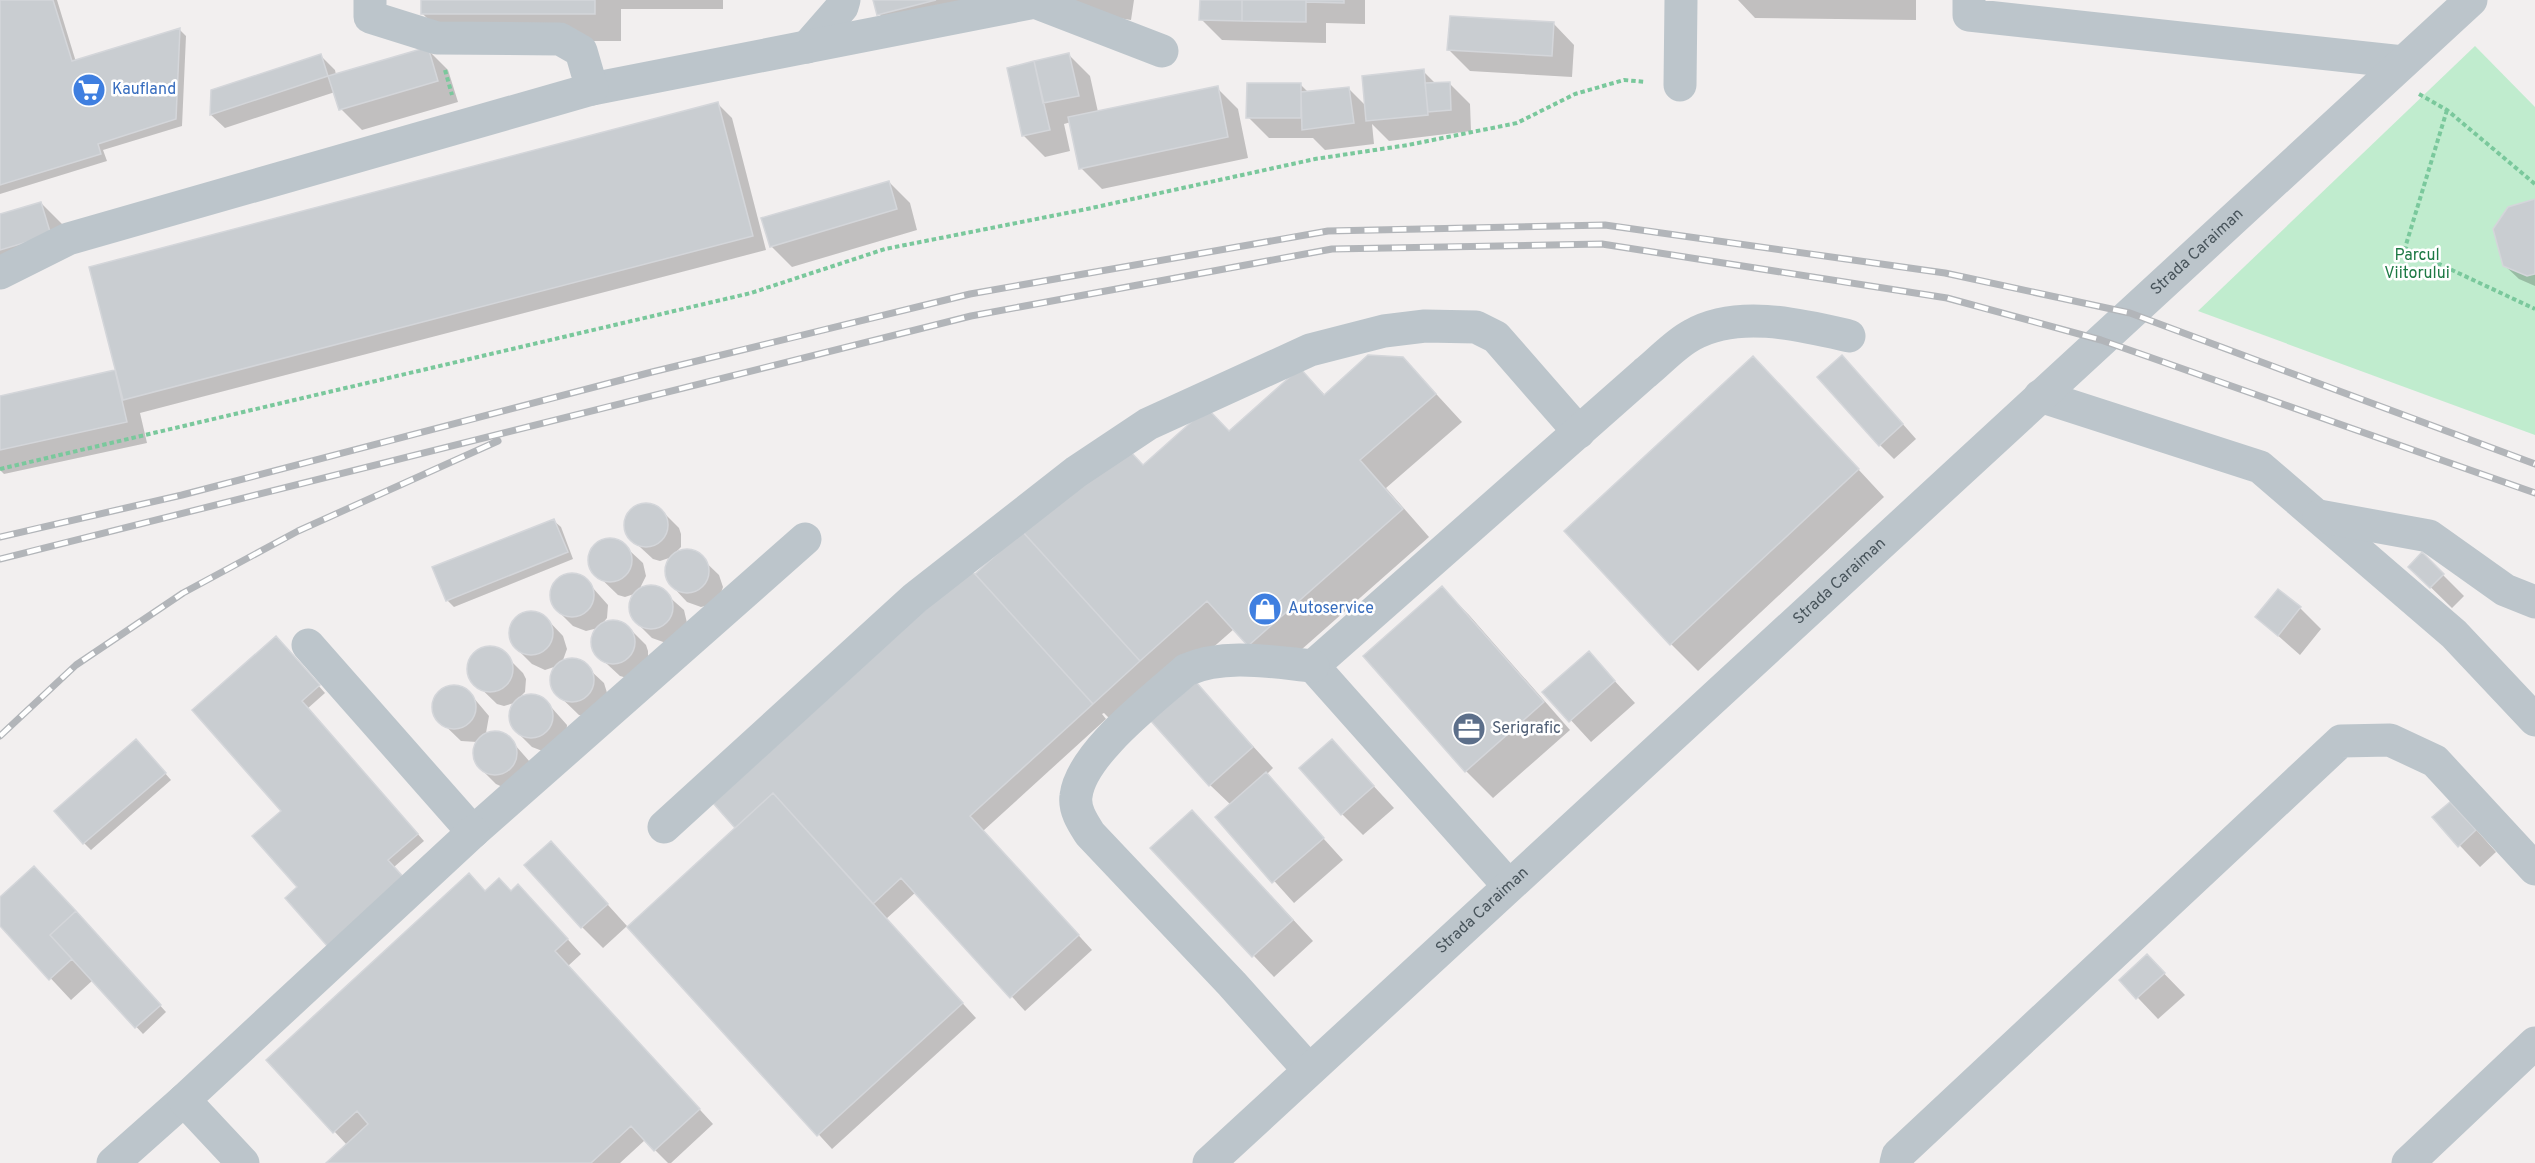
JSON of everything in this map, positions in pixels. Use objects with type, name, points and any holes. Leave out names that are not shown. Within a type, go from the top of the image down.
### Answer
[{"type":"street","points":[[370,0],[370,17],[437,38],[560,39],[581,51],[592,89]]},
{"type":"street","points":[[807,47],[842,7],[844,0]]},
{"type":"street","points":[[1680,86],[1681,0]]},
{"type":"street","points":[[1970,0],[1969,15],[2395,69]]},
{"type":"street","points":[[0,273],[68,239],[592,89],[1035,2],[1162,51]]},
{"type":"street","name":"Strada Caraiman","points":[[1209,1163],[2463,4]]},
{"type":"street","points":[[1314,666],[1692,335],[1720,325],[1748,321],[1849,336]]},
{"type":"street","points":[[664,828],[915,598],[1076,472],[1148,424],[1310,350],[1384,331],[1425,326],[1476,327],[1496,337],[1579,432]]},
{"type":"street","points":[[2040,396],[2260,467],[2454,634],[2535,720]]},
{"type":"street","points":[[2317,516],[2429,537],[2505,590],[2535,602]]},
{"type":"street","points":[[113,1163],[473,832],[805,539]]},
{"type":"street","points":[[308,645],[473,832]]},
{"type":"street","points":[[1309,1070],[1232,984],[1090,834],[1077,813],[1076,796],[1095,753],[1186,669],[1204,662],[1257,661],[1314,666],[1509,886]]},
{"type":"street","points":[[1896,1163],[1898,1155],[2340,741],[2390,740],[2435,761],[2535,869]]},
{"type":"street","points":[[2408,1163],[2535,1043]]},
{"type":"street","points":[[184,1100],[243,1163]]},
{"type":"path","points":[[437,38],[460,127]]},
{"type":"path","points":[[2395,69],[2535,184]]},
{"type":"path","points":[[0,469],[751,293],[885,249],[1087,209],[1315,159],[1408,145],[1517,123],[1575,94],[1624,80],[1680,86]]},
{"type":"path","points":[[2447,110],[2405,248],[2535,309]]},
{"type":"green space","name":"Parcul Viitorului","points":[[2475,46],[2535,107],[2535,435],[2198,311]]},
{"type":"building","name":"Kaufland","points":[[0,0],[53,0],[72,61],[180,28],[176,119],[98,144],[101,154],[0,185]]},
{"type":"building","points":[[421,0],[595,0],[595,14],[421,14]]},
{"type":"building","points":[[873,0],[936,0],[877,15]]},
{"type":"building","points":[[1200,0],[1242,0],[1242,21],[1199,20]]},
{"type":"building","points":[[1242,0],[1306,0],[1306,22],[1242,21]]},
{"type":"building","points":[[1306,0],[1344,0],[1344,3],[1306,2]]},
{"type":"building","points":[[1450,16],[1554,22],[1552,56],[1447,50]]},
{"type":"building","points":[[428,47],[438,81],[339,110],[328,76]]},
{"type":"building","points":[[1069,53],[1079,96],[1043,103],[1034,61]]},
{"type":"building","points":[[321,54],[328,76],[210,115],[211,90]]},
{"type":"building","points":[[1034,61],[1050,130],[1022,136],[1007,68]]},
{"type":"building","points":[[1424,69],[1428,115],[1366,121],[1362,76]]},
{"type":"building","points":[[1450,82],[1451,110],[1428,112],[1425,83]]},
{"type":"building","points":[[1247,83],[1301,83],[1301,118],[1246,118]]},
{"type":"building","points":[[1218,86],[1228,137],[1079,169],[1068,117]]},
{"type":"building","points":[[1349,87],[1354,123],[1302,130],[1301,92]]},
{"type":"building","points":[[718,102],[753,236],[123,400],[89,267]]},
{"type":"building","points":[[889,181],[897,209],[770,247],[761,218]]},
{"type":"building","points":[[2535,199],[2535,274],[2527,276],[2503,266],[2493,229],[2508,207]]},
{"type":"building","points":[[41,202],[51,235],[0,250],[0,214]]},
{"type":"building","points":[[1368,355],[1403,357],[1436,394],[1360,460],[1403,509],[1248,646],[1207,601],[1140,661],[1022,531],[1129,450],[1143,465],[1207,408],[1229,431],[1300,368],[1324,395]]},
{"type":"building","points":[[1842,355],[1903,424],[1879,446],[1817,377]]},
{"type":"building","points":[[1753,356],[1859,469],[1670,645],[1564,531]]},
{"type":"building","points":[[115,370],[127,422],[0,450],[0,396]]},
{"type":"building","points":[[646,503],[655,504],[662,509],[667,516],[667,534],[662,541],[655,546],[646,547],[637,546],[630,541],[625,534],[624,525],[625,516],[630,509],[637,504]]},
{"type":"building","points":[[554,519],[568,552],[446,601],[432,567]]},
{"type":"building","points":[[1022,531],[1140,661],[1093,704],[975,574]]},
{"type":"building","points":[[610,538],[619,539],[626,544],[631,551],[631,569],[626,576],[619,581],[610,582],[601,581],[594,576],[589,569],[588,560],[589,551],[594,544],[601,539]]},
{"type":"building","points":[[687,549],[696,550],[703,555],[708,562],[708,580],[703,587],[696,592],[687,593],[678,592],[671,587],[666,580],[665,571],[666,562],[671,555],[678,550]]},
{"type":"building","points":[[2422,552],[2444,574],[2430,588],[2408,567]]},
{"type":"building","points":[[968,571],[975,574],[1093,704],[970,816],[1079,935],[1010,998],[901,878],[873,904],[773,793],[735,828],[713,803]]},
{"type":"building","points":[[572,573],[581,574],[588,579],[593,586],[593,604],[588,611],[581,616],[572,617],[563,616],[556,611],[551,604],[550,595],[551,586],[556,579],[563,574]]},
{"type":"building","points":[[651,585],[660,586],[667,591],[672,598],[672,616],[667,623],[660,628],[651,629],[642,628],[635,623],[630,616],[629,607],[630,598],[635,591],[642,586]]},
{"type":"building","points":[[1442,586],[1544,702],[1465,772],[1363,656]]},
{"type":"building","points":[[2278,589],[2301,607],[2278,636],[2255,617]]},
{"type":"building","points":[[531,611],[540,612],[547,617],[552,624],[552,642],[547,649],[540,654],[531,655],[522,654],[515,649],[510,642],[509,633],[510,624],[515,617],[522,612]]},
{"type":"building","points":[[613,620],[622,621],[629,626],[634,633],[634,651],[629,658],[622,663],[613,664],[604,663],[597,658],[592,651],[591,642],[592,633],[597,626],[604,621]]},
{"type":"building","points":[[276,636],[320,685],[302,701],[418,834],[388,860],[406,880],[329,948],[285,898],[297,887],[252,836],[281,811],[192,710]]},
{"type":"building","points":[[490,646],[506,653],[513,669],[506,685],[490,692],[474,685],[467,669],[474,653]]},
{"type":"building","points":[[1589,651],[1615,681],[1569,722],[1542,692]]},
{"type":"building","points":[[572,658],[581,659],[588,664],[593,671],[593,689],[588,696],[581,701],[572,702],[563,701],[556,696],[551,689],[550,680],[551,671],[556,664],[563,659]]},
{"type":"building","points":[[1196,682],[1253,747],[1209,786],[1151,721]]},
{"type":"building","points":[[454,685],[463,686],[470,691],[475,698],[475,716],[470,723],[463,728],[454,729],[445,728],[438,723],[433,716],[432,707],[433,698],[438,691],[445,686]]},
{"type":"building","points":[[531,694],[540,695],[547,700],[552,707],[552,725],[547,732],[540,737],[531,738],[522,737],[515,732],[510,725],[509,716],[510,707],[515,700],[522,695]]},
{"type":"building","points":[[495,731],[504,732],[511,737],[516,744],[516,762],[511,769],[504,774],[495,775],[486,774],[479,769],[474,762],[473,753],[474,744],[479,737],[486,732]]},
{"type":"building","points":[[136,739],[166,773],[83,844],[54,811]]},
{"type":"building","points":[[1332,739],[1374,786],[1341,815],[1299,768]]},
{"type":"building","points":[[1266,772],[1324,838],[1272,883],[1215,817]]},
{"type":"building","points":[[773,793],[963,1003],[817,1136],[627,927]]},
{"type":"building","points":[[2450,802],[2476,830],[2458,847],[2432,817]]},
{"type":"building","points":[[1192,810],[1293,920],[1252,957],[1150,848]]},
{"type":"building","points":[[551,841],[608,904],[581,928],[524,865]]},
{"type":"building","points":[[34,866],[76,911],[50,935],[72,959],[49,980],[0,926],[0,897]]},
{"type":"building","points":[[469,873],[485,891],[499,878],[511,891],[518,884],[568,939],[555,951],[700,1109],[654,1151],[631,1126],[591,1163],[326,1163],[368,1124],[357,1111],[333,1133],[266,1060]]},
{"type":"building","points":[[76,911],[161,1005],[135,1028],[50,935]]},
{"type":"building","points":[[2147,954],[2165,973],[2136,999],[2119,980]]},
{"type":"railway","points":[[0,537],[182,495],[652,372],[970,294],[1328,231],[1605,225],[1945,273],[2130,313],[2535,464]]},
{"type":"railway","points":[[0,559],[971,316],[1332,249],[1602,244],[1947,298],[2101,340],[2535,493]]},
{"type":"railway","points":[[0,736],[76,665],[183,593],[298,531],[498,441]]},
{"type":"place","name":"Kaufland","points":[[89,90]]},
{"type":"place","name":"Autoservice","points":[[1265,609]]},
{"type":"place","name":"Serigrafic","points":[[1469,729]]}]
